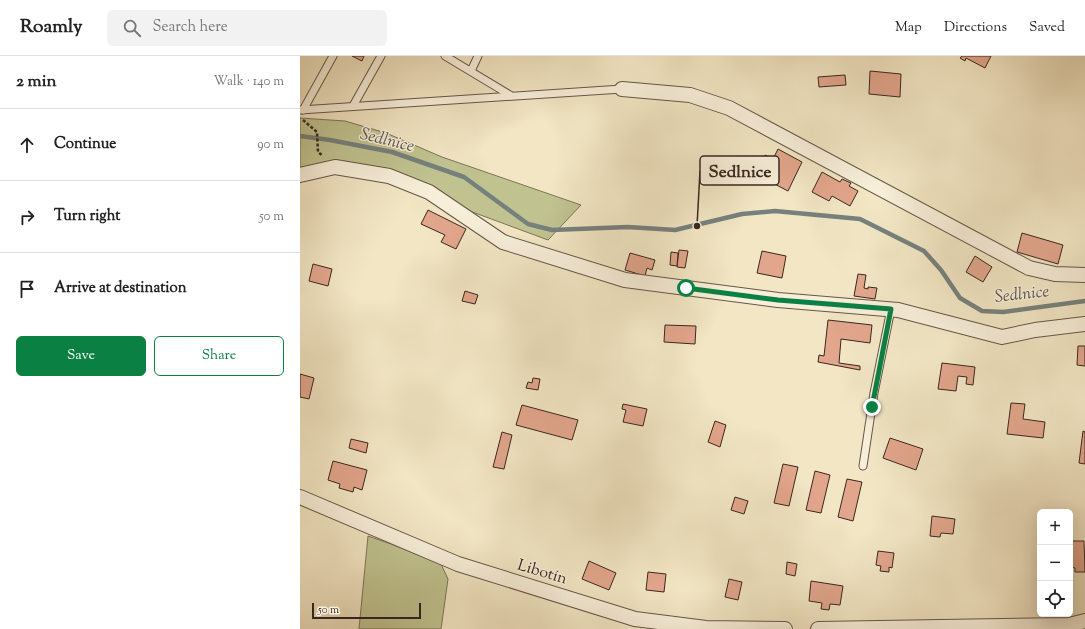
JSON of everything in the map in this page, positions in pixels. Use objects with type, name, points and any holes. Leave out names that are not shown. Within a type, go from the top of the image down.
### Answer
[{"type":"street","points":[[622,89],[690,95],[729,108],[1029,268],[1055,274],[1085,275]]},
{"type":"street","points":[[300,174],[335,167],[389,176],[428,192],[503,242],[625,280],[778,300],[891,309],[1002,337],[1035,330],[1085,324]]},
{"type":"street","name":"Libotín","points":[[300,497],[458,564],[635,620],[706,628],[785,629]]},
{"type":"street","points":[[818,629],[1069,625],[1085,621]]},
{"type":"lane","points":[[301,112],[333,56]]},
{"type":"lane","points":[[353,106],[381,56]]},
{"type":"lane","points":[[445,56],[510,95]]},
{"type":"lane","points":[[471,71],[478,56]]},
{"type":"lane","points":[[301,112],[353,106],[622,89]]},
{"type":"lane","points":[[863,466],[874,393],[891,309]]},
{"type":"path","points":[[301,112],[317,132],[318,152]]},
{"type":"green space","points":[[300,118],[345,121],[386,133],[442,157],[581,205],[548,240],[394,183],[300,167]]},
{"type":"green space","points":[[368,536],[441,564],[448,579],[441,629],[359,629]]},
{"type":"building","points":[[352,56],[364,56],[362,61]]},
{"type":"building","points":[[962,56],[991,56],[985,68],[966,58],[965,61],[960,58]]},
{"type":"building","points":[[870,71],[901,74],[900,97],[869,94]]},
{"type":"building","points":[[845,75],[846,85],[819,87],[818,77]]},
{"type":"building","points":[[778,149],[802,162],[788,191],[763,178],[766,171],[759,168],[765,155],[773,159]]},
{"type":"building","points":[[822,172],[840,182],[842,179],[851,183],[849,186],[858,191],[850,206],[832,196],[829,201],[812,192]]},
{"type":"building","points":[[428,210],[466,229],[456,249],[441,242],[445,235],[421,224]]},
{"type":"building","points":[[1022,233],[1063,245],[1058,264],[1017,252]]},
{"type":"building","points":[[679,250],[688,251],[685,268],[677,267]]},
{"type":"building","points":[[762,251],[786,256],[782,278],[757,273]]},
{"type":"building","points":[[671,252],[678,253],[677,266],[670,265]]},
{"type":"building","points":[[630,253],[655,260],[652,270],[647,268],[645,276],[625,270]]},
{"type":"building","points":[[975,256],[992,267],[983,282],[966,272]]},
{"type":"building","points":[[313,264],[332,269],[328,286],[309,281]]},
{"type":"building","points":[[858,274],[866,275],[864,288],[877,288],[875,299],[854,296]]},
{"type":"building","points":[[465,291],[478,295],[475,304],[462,301]]},
{"type":"building","points":[[828,320],[872,325],[870,343],[841,339],[839,363],[860,366],[860,370],[818,362],[819,355],[824,356]]},
{"type":"building","points":[[665,325],[696,326],[695,344],[664,342]]},
{"type":"building","points":[[1078,346],[1085,346],[1085,366],[1077,365]]},
{"type":"building","points":[[942,363],[975,367],[973,385],[966,384],[967,377],[958,376],[956,391],[938,389]]},
{"type":"building","points":[[300,374],[314,378],[309,399],[300,397]]},
{"type":"building","points":[[533,378],[540,379],[538,390],[526,388],[528,382],[532,383]]},
{"type":"building","points":[[1011,403],[1025,404],[1023,419],[1045,422],[1043,438],[1007,434]]},
{"type":"building","points":[[623,404],[647,409],[643,426],[623,422],[626,410],[622,409]]},
{"type":"building","points":[[522,405],[578,420],[572,440],[516,425]]},
{"type":"building","points":[[715,421],[726,425],[720,447],[708,442]]},
{"type":"building","points":[[1083,431],[1085,432],[1085,464],[1079,463]]},
{"type":"building","points":[[502,432],[512,435],[504,469],[493,467]]},
{"type":"building","points":[[890,438],[923,449],[916,470],[883,458]]},
{"type":"building","points":[[351,439],[368,443],[366,453],[349,448]]},
{"type":"building","points":[[333,461],[367,470],[362,490],[354,487],[353,492],[339,488],[340,484],[328,480]]},
{"type":"building","points":[[783,464],[798,467],[789,506],[774,503]]},
{"type":"building","points":[[815,471],[830,475],[821,513],[806,510]]},
{"type":"building","points":[[847,479],[862,482],[853,521],[838,517]]},
{"type":"building","points":[[735,497],[748,501],[744,514],[731,510]]},
{"type":"building","points":[[932,516],[955,519],[953,534],[941,533],[940,537],[930,536]]},
{"type":"building","points":[[1073,541],[1084,541],[1085,572],[1075,572],[1075,568],[1073,568]]},
{"type":"building","points":[[878,551],[894,553],[892,568],[889,567],[889,572],[880,571],[881,566],[876,565]]},
{"type":"building","points":[[589,561],[616,573],[609,590],[582,579]]},
{"type":"building","points":[[787,562],[797,564],[795,576],[786,574]]},
{"type":"building","points":[[648,572],[666,574],[664,592],[646,590]]},
{"type":"building","points":[[729,579],[742,582],[738,600],[725,597]]},
{"type":"building","points":[[811,581],[843,586],[840,605],[830,604],[829,610],[821,609],[822,603],[809,601]]},
{"type":"waterway","name":"Sedlnice","points":[[300,136],[392,152],[464,177],[528,224],[552,230],[628,227],[675,230],[742,214],[775,211],[860,219],[924,251],[941,270],[960,298],[982,311],[1003,312],[1085,301]]},
{"type":"place","name":"Sedlnice","points":[[697,226]]},
{"type":"route","points":[[686,288],[778,300],[891,309],[872,407]]}]
